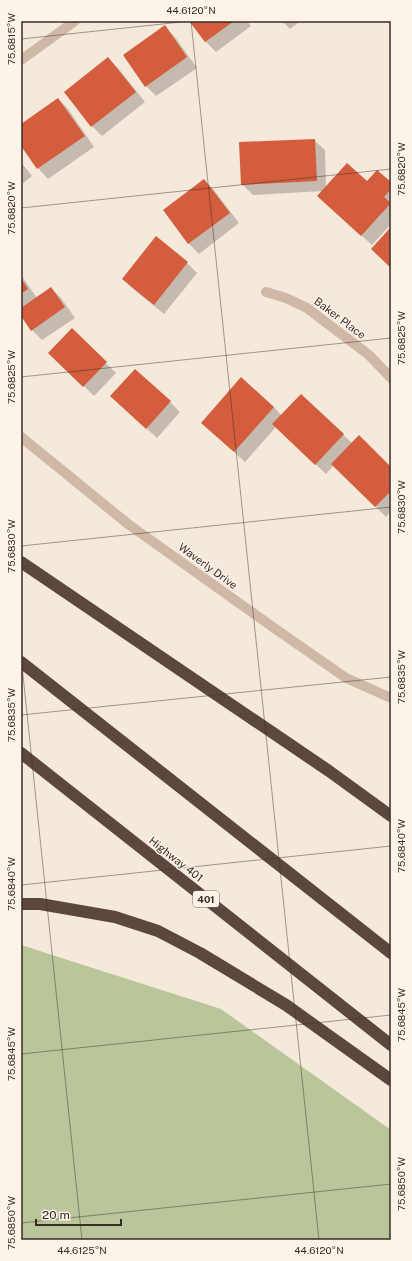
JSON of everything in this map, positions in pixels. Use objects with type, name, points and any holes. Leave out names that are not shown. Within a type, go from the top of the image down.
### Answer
[{"type":"highway","points":[[21,562],[329,771],[391,816]]},
{"type":"highway","points":[[21,662],[391,953]]},
{"type":"highway","name":"Highway 401","points":[[21,753],[391,1045]]},
{"type":"highway","points":[[21,904],[40,904],[115,917],[158,931],[200,953],[286,1005],[391,1080]]},
{"type":"street","points":[[21,60],[75,21]]},
{"type":"street","name":"Baker Place","points":[[266,292],[286,298],[307,308],[369,355],[391,378]]},
{"type":"street","name":"Waverly Drive","points":[[21,437],[128,524],[277,630],[346,678],[391,698]]},
{"type":"green space","points":[[21,945],[221,1009],[391,1130],[391,1240],[21,1240]]},
{"type":"building","points":[[189,21],[234,21],[205,42]]},
{"type":"building","points":[[165,25],[187,57],[145,87],[123,55]]},
{"type":"building","points":[[108,57],[136,92],[91,127],[64,92]]},
{"type":"building","points":[[58,98],[85,136],[37,169],[21,146],[21,124]]},
{"type":"building","points":[[315,139],[317,181],[241,185],[239,142]]},
{"type":"building","points":[[347,163],[367,181],[377,170],[391,182],[391,189],[384,197],[391,203],[361,236],[317,196]]},
{"type":"building","points":[[204,179],[230,213],[188,244],[163,210]]},
{"type":"building","points":[[391,227],[391,268],[371,249]]},
{"type":"building","points":[[156,236],[188,262],[154,305],[122,279]]},
{"type":"building","points":[[21,278],[28,289],[21,294]]},
{"type":"building","points":[[51,287],[65,307],[31,331],[21,316],[21,308]]},
{"type":"building","points":[[72,328],[107,362],[83,387],[48,353]]},
{"type":"building","points":[[135,369],[171,401],[146,429],[110,396]]},
{"type":"building","points":[[241,377],[274,407],[234,452],[201,423]]},
{"type":"building","points":[[301,394],[344,434],[315,465],[272,424]]},
{"type":"building","points":[[359,435],[391,467],[391,491],[375,507],[331,464]]}]
